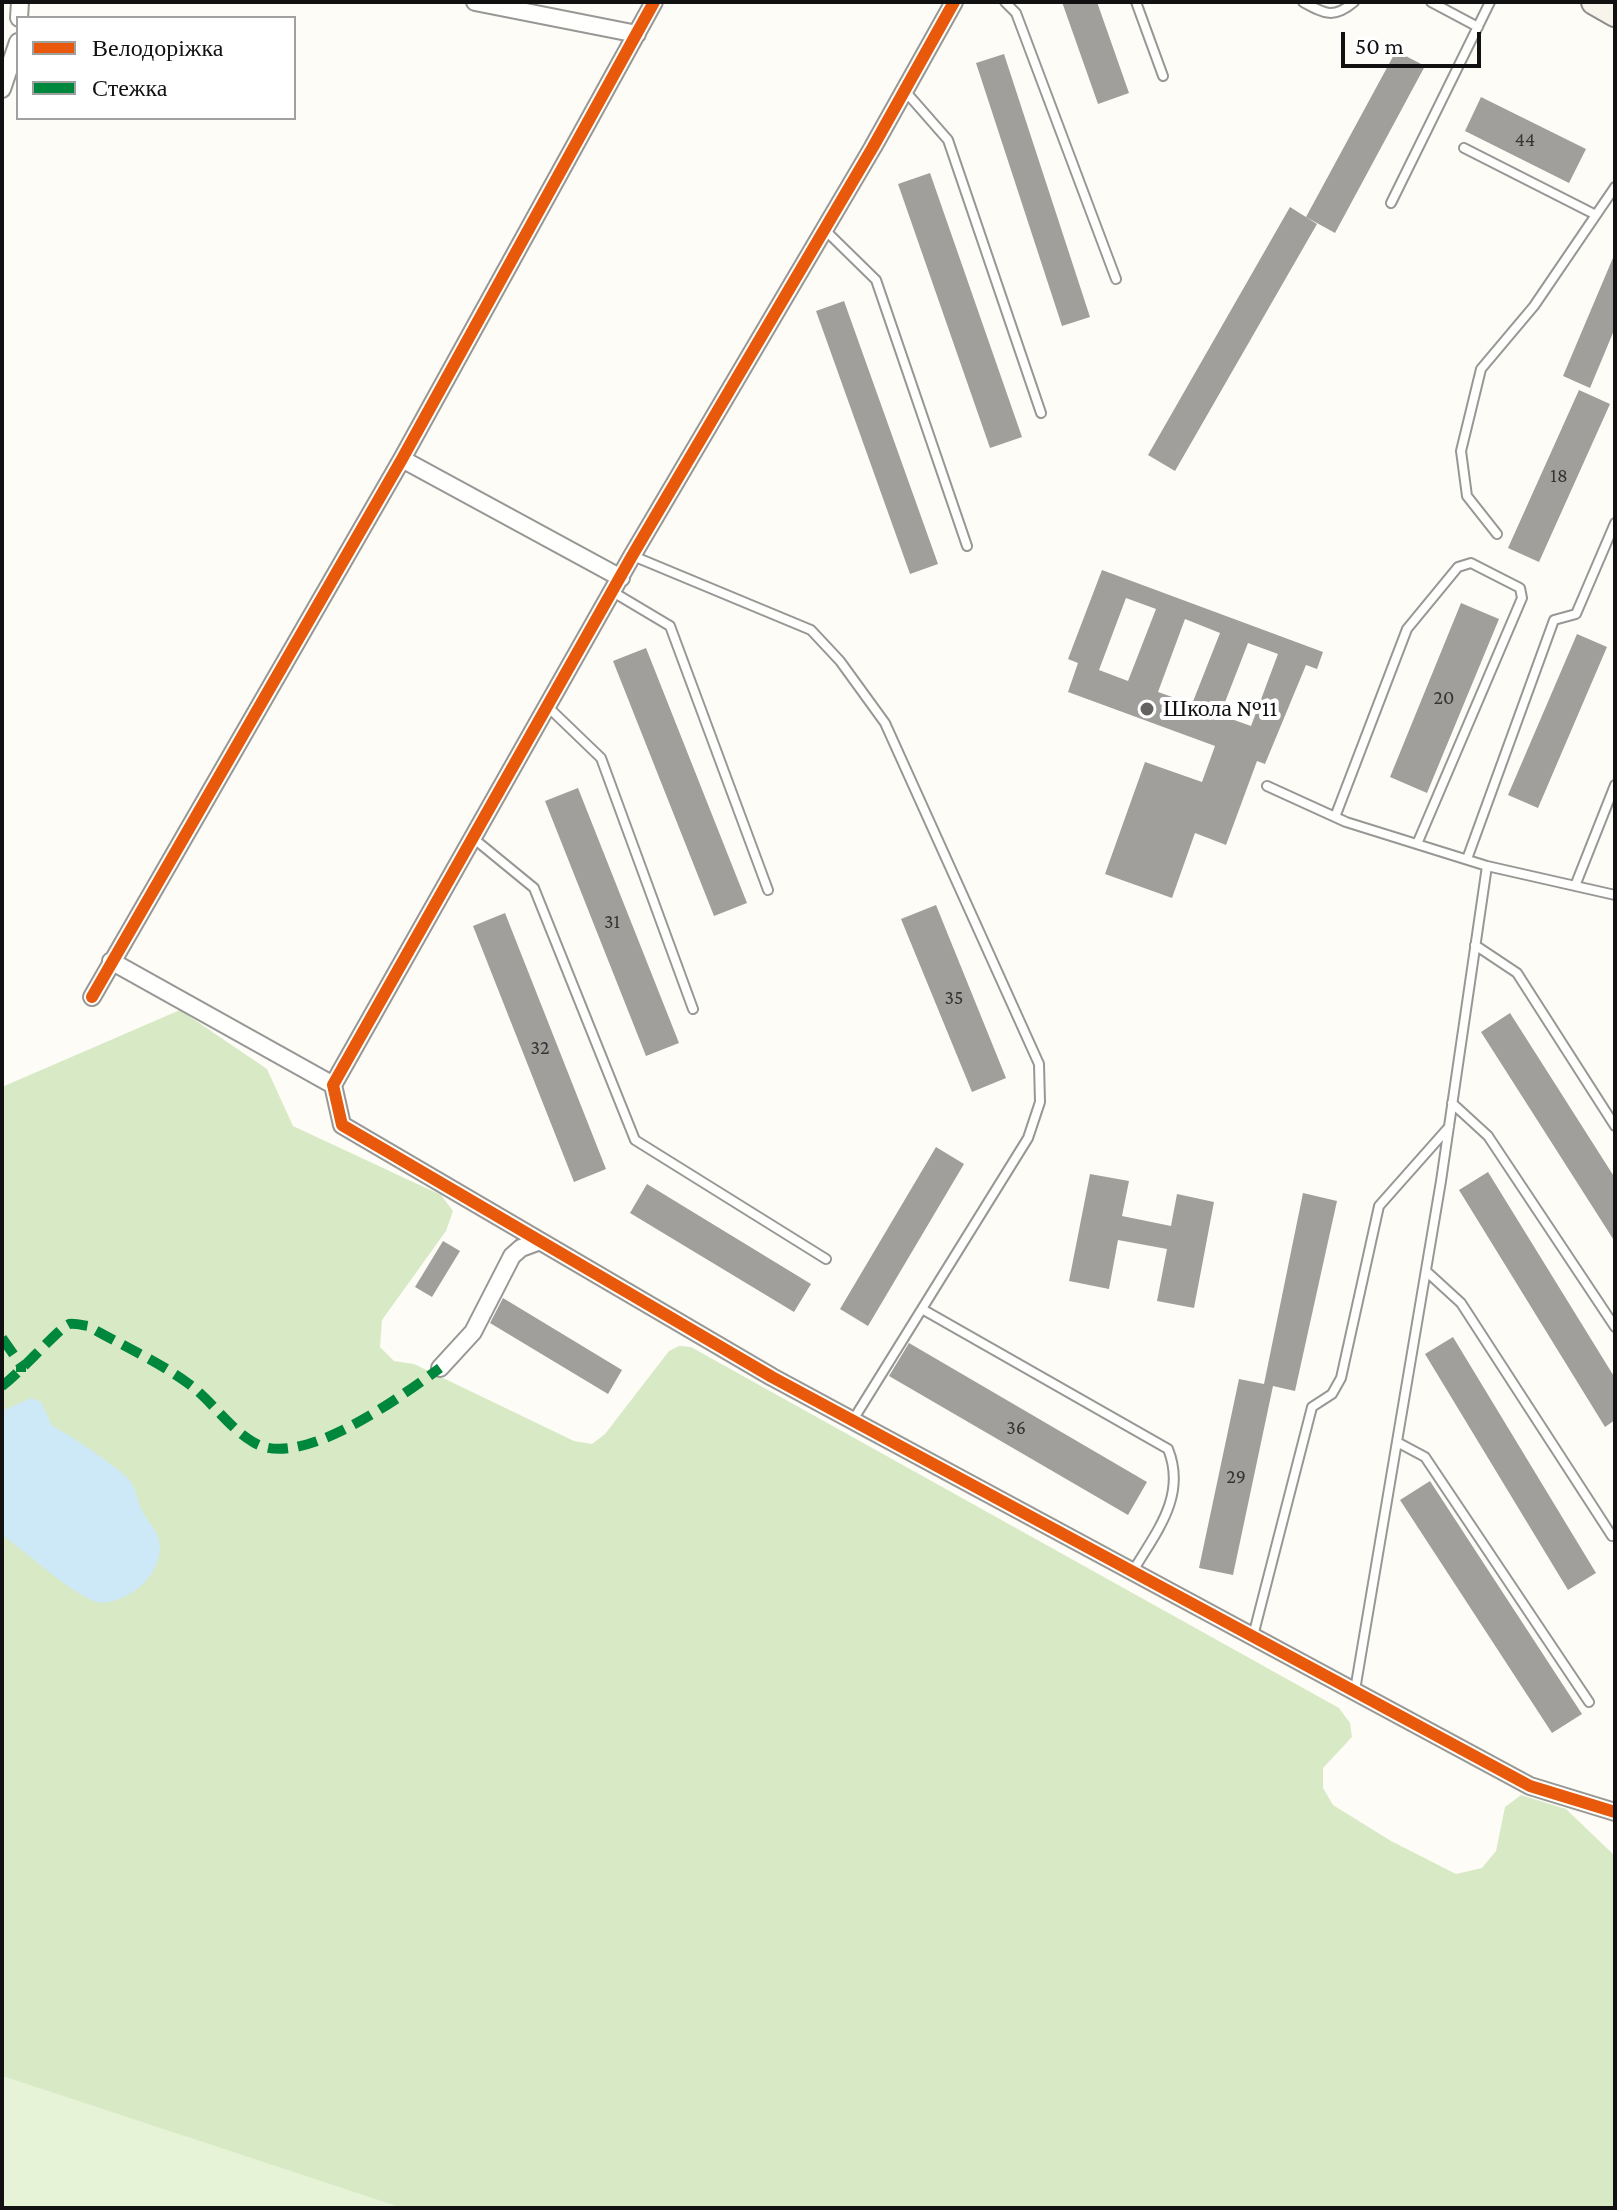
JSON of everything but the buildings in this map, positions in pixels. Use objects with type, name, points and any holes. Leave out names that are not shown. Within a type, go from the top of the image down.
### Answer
[{"type":"street","points":[[475,2],[637,34]]},
{"type":"street","points":[[92,997],[402,459],[654,2]]},
{"type":"street","points":[[954,2],[825,230],[632,556],[333,1085],[342,1125],[853,1421],[1530,1786],[1615,1812]]},
{"type":"street","points":[[1594,2],[1615,14]]},
{"type":"street","points":[[2,89],[16,48]]},
{"type":"street","points":[[402,459],[617,585]]},
{"type":"street","points":[[111,961],[333,1085]]},
{"type":"street","points":[[440,1368],[473,1332],[512,1256],[521,1248],[540,1241]]},
{"type":"lane","points":[[1005,2],[1016,13],[1116,279]]},
{"type":"lane","points":[[1136,2],[1163,76]]},
{"type":"lane","points":[[1303,2],[1327,15],[1340,14],[1354,2]]},
{"type":"lane","points":[[1431,2],[1478,27]]},
{"type":"lane","points":[[1391,203],[1490,2]]},
{"type":"lane","points":[[905,91],[948,140],[1041,413]]},
{"type":"lane","points":[[1464,148],[1596,215]]},
{"type":"lane","points":[[1497,534],[1467,496],[1461,451],[1481,369],[1534,306],[1615,187]]},
{"type":"lane","points":[[825,230],[876,280],[967,546]]},
{"type":"lane","points":[[1467,859],[1554,620],[1576,614],[1615,523]]},
{"type":"lane","points":[[632,556],[811,630],[840,661],[885,723],[1039,1064],[1040,1102],[1028,1138],[853,1421]]},
{"type":"lane","points":[[1335,817],[1407,629],[1458,567],[1471,563],[1520,588],[1522,598],[1417,844]]},
{"type":"lane","points":[[617,585],[670,626],[768,890]]},
{"type":"lane","points":[[548,707],[601,758],[693,1009]]},
{"type":"lane","points":[[1575,886],[1615,785]]},
{"type":"lane","points":[[1267,786],[1335,817],[1487,866],[1615,895]]},
{"type":"lane","points":[[473,838],[534,888],[635,1140],[826,1259]]},
{"type":"lane","points":[[1355,1690],[1426,1271],[1487,866]]},
{"type":"lane","points":[[1475,945],[1517,973],[1615,1126]]},
{"type":"lane","points":[[1452,1103],[1488,1136],[1615,1327]]},
{"type":"lane","points":[[1253,1636],[1312,1407],[1332,1394],[1341,1378],[1379,1206],[1449,1127]]},
{"type":"lane","points":[[1426,1271],[1461,1303],[1612,1536]]},
{"type":"lane","points":[[922,1309],[1168,1449],[1175,1478],[1173,1502],[1133,1571]]},
{"type":"lane","points":[[1397,1442],[1425,1457],[1589,1702]]},
{"type":"green space","points":[[180,1010],[267,1069],[293,1126],[441,1195],[453,1211],[446,1231],[382,1320],[380,1347],[394,1361],[414,1364],[574,1441],[592,1444],[605,1434],[669,1351],[679,1346],[691,1347],[1339,1708],[1350,1723],[1352,1737],[1323,1768],[1323,1788],[1333,1805],[1391,1841],[1456,1874],[1482,1868],[1496,1851],[1505,1807],[1521,1795],[1566,1809],[1615,1856],[1615,2208],[402,2208],[2,2076],[2,1087]]},
{"type":"green space","points":[[2,2076],[402,2208],[2,2208]]},
{"type":"water","points":[[31,1398],[41,1402],[52,1426],[126,1476],[157,1534],[160,1546],[157,1564],[147,1580],[126,1596],[104,1603],[95,1602],[56,1578],[2,1535],[2,1411]]},
{"type":"marked path","points":[[2,1386],[64,1327],[69,1324],[88,1326],[177,1376],[244,1436],[273,1449],[297,1447],[350,1426],[440,1368]]},
{"type":"marked path","points":[[2,1338],[21,1365],[21,1372]]},
{"type":"cycle path","points":[[92,997],[402,459],[654,2]]},
{"type":"cycle path","points":[[954,2],[873,147],[632,556],[333,1085],[342,1125],[772,1377],[1530,1786],[1615,1812]]},
{"type":"place","name":"Школа №11","points":[[1147,709]]}]
